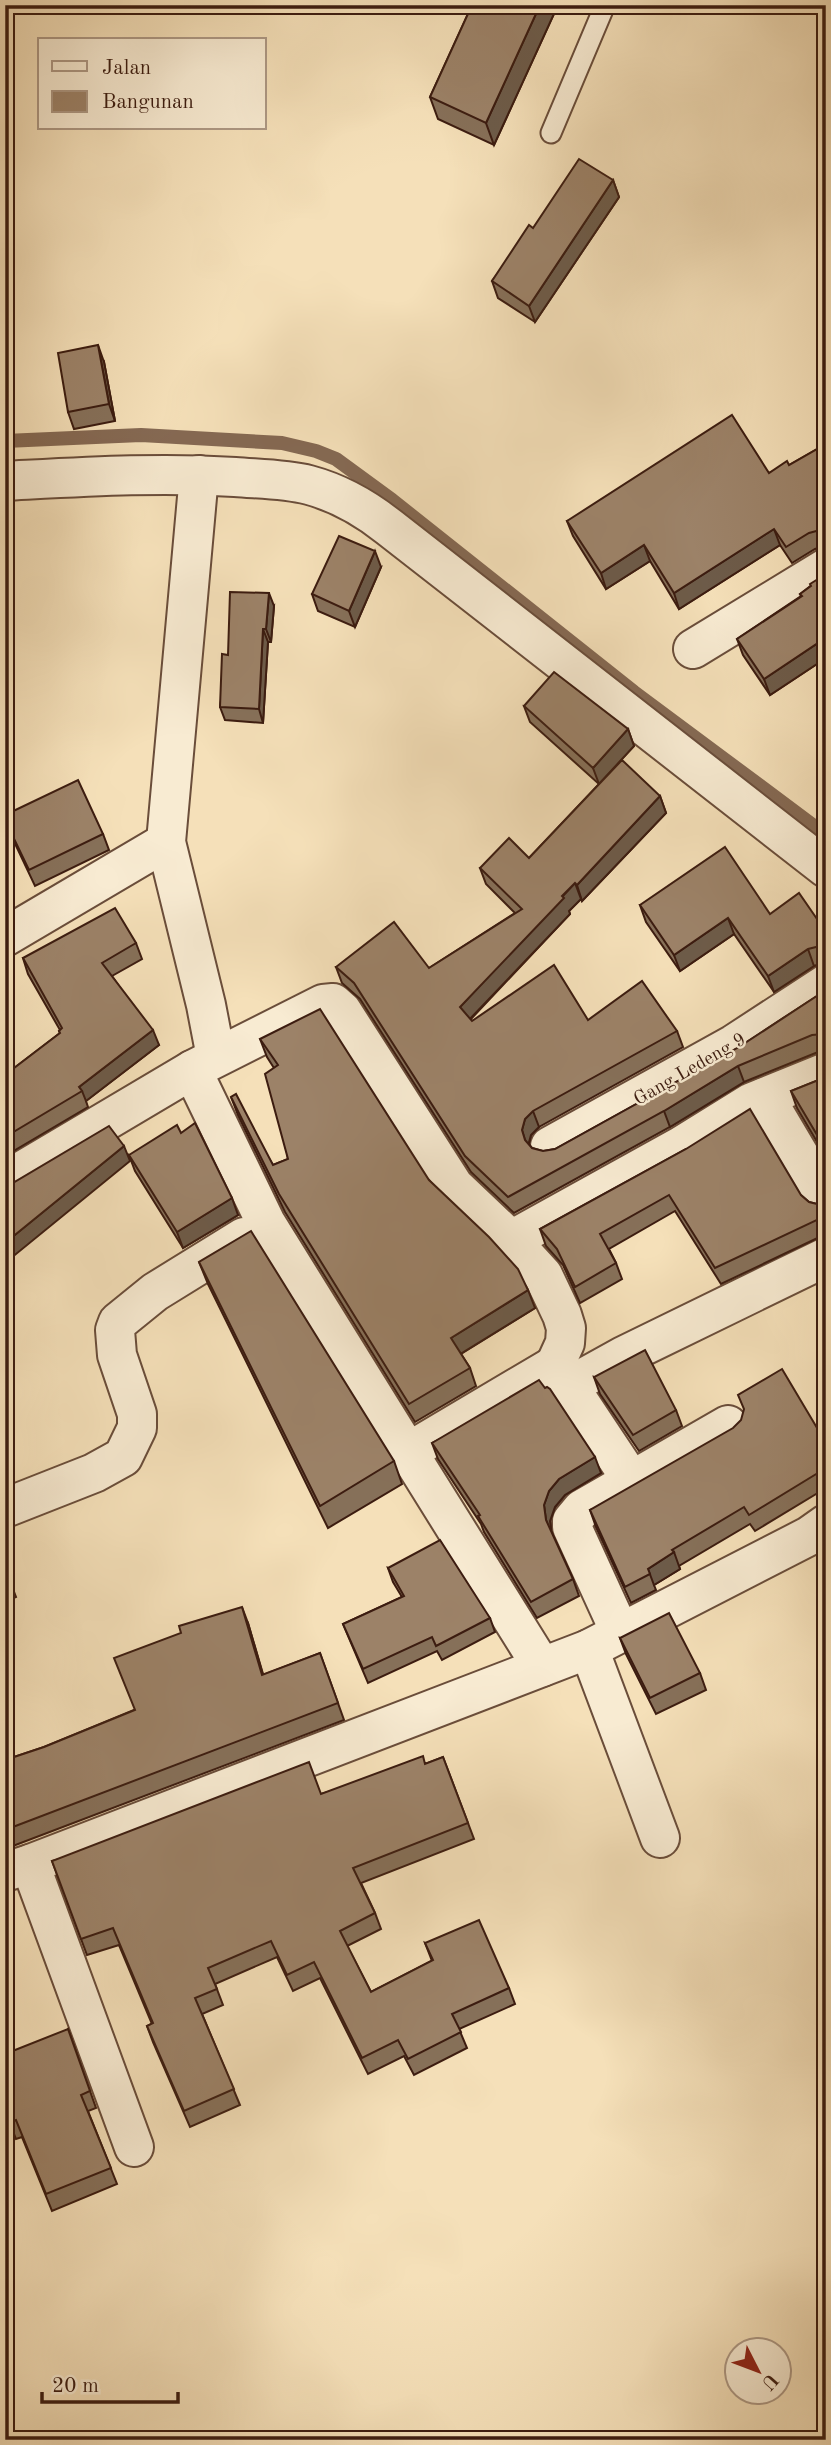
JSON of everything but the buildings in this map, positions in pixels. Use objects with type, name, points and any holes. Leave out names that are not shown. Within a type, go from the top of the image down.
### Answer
[{"type":"street","points":[[5,481],[130,475],[199,475],[279,480],[309,485],[343,498],[367,510],[826,867]]},
{"type":"street","points":[[199,475],[166,842],[206,1005],[204,1064],[266,1223],[542,1667]]},
{"type":"street","points":[[693,649],[826,568]]},
{"type":"street","points":[[5,937],[166,842]]},
{"type":"street","name":"Gang Ledeng 9","points":[[550,1146],[734,1044],[826,984]]},
{"type":"street","points":[[5,1181],[204,1064],[323,1004],[333,1003],[342,1011],[454,1186],[543,1275],[566,1328],[561,1376],[632,1480]]},
{"type":"street","points":[[511,1241],[681,1146],[752,1102],[826,1072]]},
{"type":"street","points":[[765,1097],[826,1200]]},
{"type":"street","points":[[5,1508],[94,1473],[123,1457],[137,1428],[137,1414],[117,1355],[115,1330],[118,1322],[155,1292],[266,1223]]},
{"type":"street","points":[[408,1452],[561,1376],[623,1356],[826,1257]]},
{"type":"street","points":[[660,1838],[572,1521],[582,1509],[728,1425]]},
{"type":"street","points":[[134,2147],[18,1868],[542,1667],[604,1640],[787,1547],[826,1524]]},
{"type":"lane","points":[[551,133],[605,5]]},
{"type":"waterway","points":[[5,441],[141,435],[282,443],[336,459],[392,500],[634,692],[826,835]]}]
